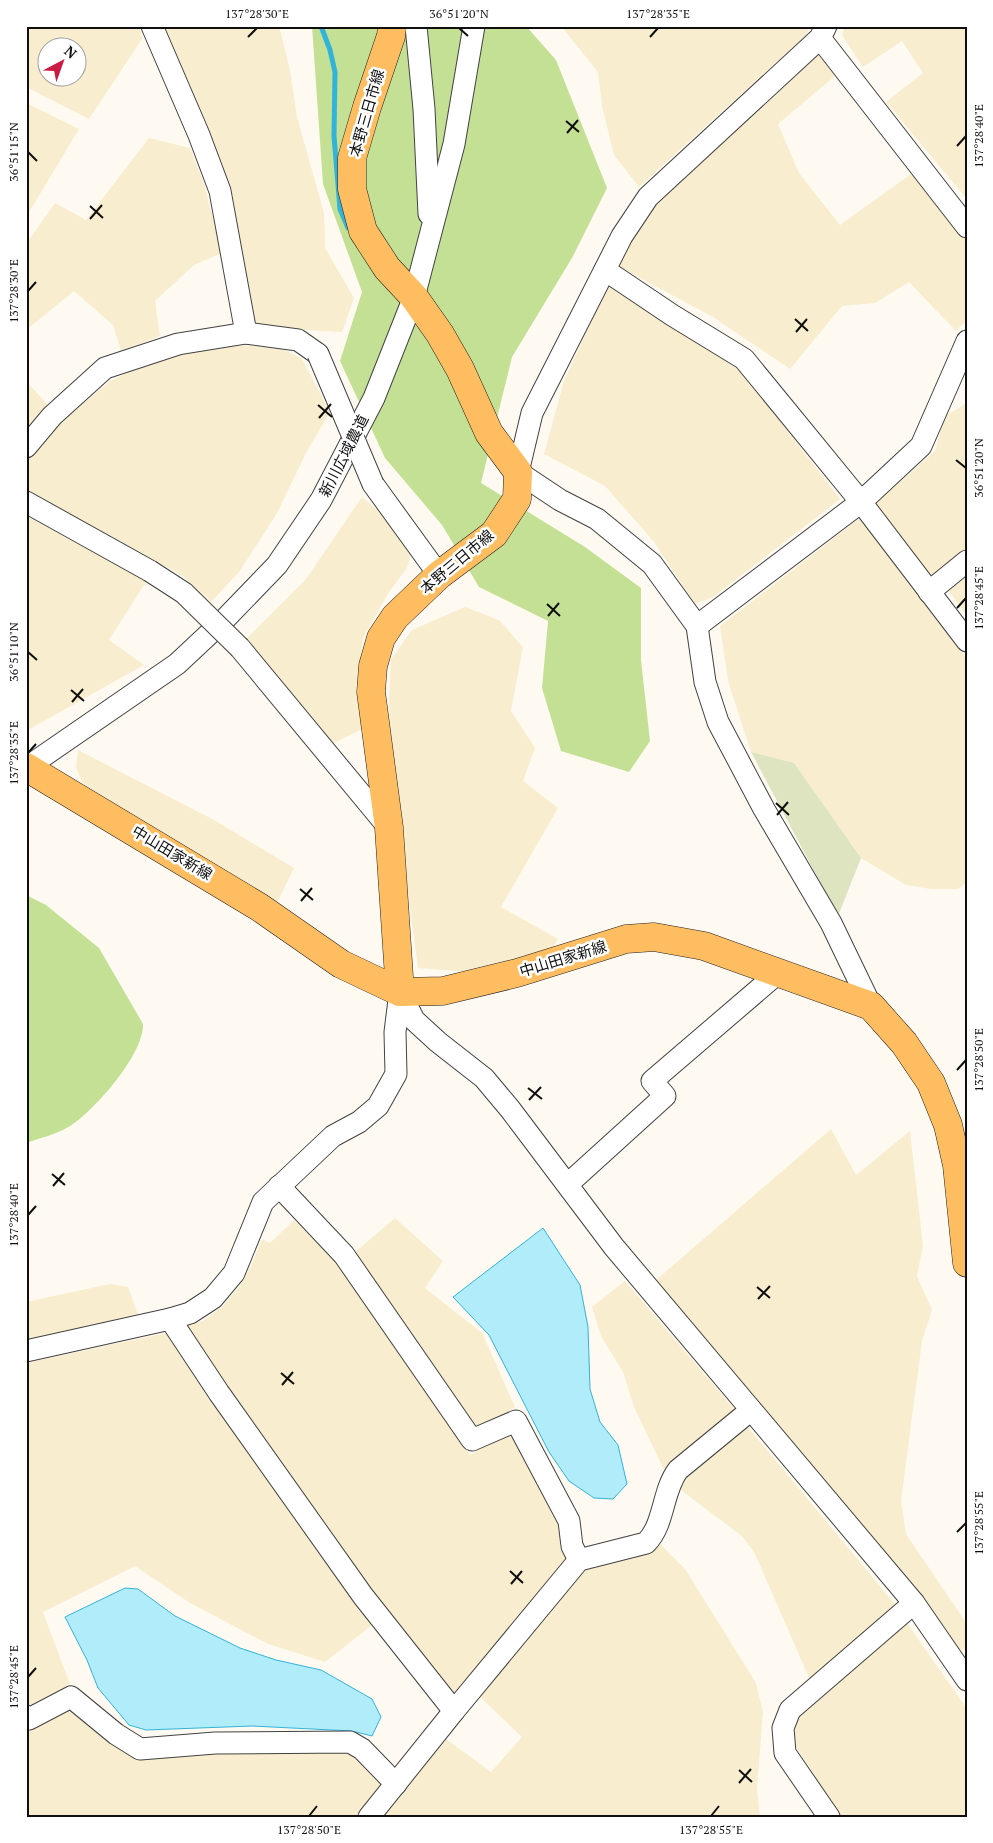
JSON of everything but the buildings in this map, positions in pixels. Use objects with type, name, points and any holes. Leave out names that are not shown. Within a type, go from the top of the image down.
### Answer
[{"type":"main road","name":"本野三日市線","points":[[392,26],[391,36],[366,107],[352,158],[352,189],[364,231],[387,268],[414,297],[440,334],[460,369],[489,433],[518,472],[517,499],[494,534],[439,575],[395,617],[381,638],[373,666],[371,692],[389,828],[400,992]]},
{"type":"main road","name":"中山田家新線","points":[[26,767],[259,906],[341,964],[400,992],[442,991],[517,973],[626,939],[654,937],[704,946],[871,1006],[904,1044],[931,1083],[962,1160],[967,1263]]},
{"type":"street","points":[[152,26],[200,136],[220,191],[246,333]]},
{"type":"street","points":[[416,26],[424,109],[430,234]]},
{"type":"street","name":"新川広域農道","points":[[26,767],[177,664],[223,621],[277,565],[321,500],[365,415],[414,297],[454,144],[474,26]]},
{"type":"street","points":[[871,1006],[831,923],[764,809],[718,722],[705,682],[697,626],[652,564],[597,519],[560,500],[518,472],[532,413],[622,236],[648,197],[823,32],[967,227]]},
{"type":"street","points":[[605,270],[672,316],[744,359],[861,502],[967,642]]},
{"type":"street","points":[[26,446],[52,416],[105,368],[178,344],[246,333],[298,340],[318,354],[373,484],[439,575]]},
{"type":"street","points":[[697,626],[861,502],[921,446],[967,341]]},
{"type":"street","points":[[26,502],[184,592],[240,648],[389,828]]},
{"type":"street","points":[[929,592],[967,562]]},
{"type":"street","points":[[568,1184],[665,1096],[652,1081],[778,973]]},
{"type":"street","points":[[400,992],[414,1020],[438,1042],[484,1078],[568,1184],[614,1247],[914,1603],[967,1680]]},
{"type":"street","points":[[26,1351],[170,1319],[190,1313],[213,1298],[234,1273],[263,1202],[278,1186],[334,1136],[359,1122],[378,1106],[396,1074],[394,1032],[400,992]]},
{"type":"street","points":[[278,1186],[344,1255],[472,1440],[516,1421],[568,1521],[572,1546],[579,1560]]},
{"type":"street","points":[[170,1319],[219,1393],[363,1596],[454,1711]]},
{"type":"street","points":[[370,1817],[454,1711],[579,1560],[646,1542],[654,1535],[671,1480],[678,1470],[751,1410]]},
{"type":"street","points":[[829,1817],[785,1753],[784,1728],[790,1710],[914,1603]]},
{"type":"street","points":[[26,1716],[28,1719],[71,1697],[116,1734],[140,1748],[215,1743],[350,1742],[362,1749],[396,1784]]},
{"type":"shaded area","points":[[26,26],[139,26],[142,39],[89,119],[26,87]]},
{"type":"shaded area","points":[[163,26],[281,26],[280,30],[290,70],[297,117],[324,213],[325,248],[354,298],[342,332],[306,330],[255,323],[223,173],[205,120],[177,65]]},
{"type":"shaded area","points":[[561,26],[810,26],[806,35],[639,187],[614,155],[602,106],[598,72]]},
{"type":"shaded area","points":[[845,26],[967,26],[967,199],[886,102],[923,73],[902,41],[863,67],[842,35]]},
{"type":"shaded area","points":[[819,54],[835,76],[778,124],[799,173],[840,225],[914,172],[967,242],[967,320],[956,331],[909,282],[875,303],[842,306],[790,369],[713,317],[616,265],[659,199]]},
{"type":"shaded area","points":[[26,103],[79,129],[26,217]]},
{"type":"shaded area","points":[[149,138],[190,148],[204,184],[222,253],[194,265],[155,301],[160,336],[121,351],[113,325],[74,291],[26,330],[26,244],[55,203],[86,220]]},
{"type":"shaded area","points":[[608,285],[742,372],[840,499],[713,597],[695,604],[654,542],[605,486],[544,454],[564,381]]},
{"type":"shaded area","points":[[228,345],[280,347],[302,359],[330,412],[307,451],[276,515],[239,572],[211,602],[183,576],[26,490],[26,462],[60,423],[110,381],[137,368],[184,352]]},
{"type":"shaded area","points":[[26,381],[48,405],[26,431]]},
{"type":"shaded area","points":[[967,403],[967,549],[932,578],[875,504],[935,451],[945,416]]},
{"type":"shaded area","points":[[362,497],[389,520],[411,555],[407,568],[389,592],[363,638],[356,689],[362,729],[330,745],[246,639],[306,579]]},
{"type":"shaded area","points":[[26,513],[64,537],[147,580],[109,640],[144,665],[26,731]]},
{"type":"shaded area","points":[[860,518],[967,659],[967,882],[958,889],[931,889],[906,885],[861,858],[794,763],[751,752],[728,681],[720,626]]},
{"type":"shaded area","points":[[967,576],[967,616],[949,591]]},
{"type":"shaded area","points":[[465,607],[499,620],[523,647],[511,711],[535,748],[523,781],[558,808],[501,907],[558,939],[551,950],[469,972],[418,968],[391,766],[389,701],[391,659],[412,630]]},
{"type":"shaded area","points":[[78,750],[214,820],[294,868],[276,905],[131,817],[82,782],[76,767]]},
{"type":"shaded area","points":[[831,1129],[856,1175],[910,1131],[923,1246],[917,1276],[932,1310],[922,1341],[901,1501],[906,1534],[967,1624],[967,1648],[957,1652],[656,1280]]},
{"type":"shaded area","points":[[395,1218],[443,1261],[425,1288],[482,1333],[515,1407],[473,1434],[354,1253]]},
{"type":"shaded area","points":[[294,1220],[334,1260],[470,1455],[512,1430],[560,1520],[571,1558],[455,1701],[367,1590],[185,1326],[203,1321],[223,1306],[239,1287],[251,1266],[262,1239],[270,1243]]},
{"type":"shaded area","points":[[625,1281],[735,1410],[665,1472],[634,1407],[623,1372],[601,1336],[592,1307]]},
{"type":"shaded area","points":[[110,1284],[128,1287],[139,1318],[26,1342],[26,1302]]},
{"type":"shaded area","points":[[166,1333],[372,1625],[325,1662],[268,1644],[190,1603],[135,1566],[43,1612],[70,1684],[29,1708],[26,1703],[26,1363]]},
{"type":"shaded area","points":[[747,1426],[898,1608],[810,1680],[755,1554],[743,1537],[677,1487],[684,1476]]},
{"type":"shaded area","points":[[659,1543],[685,1569],[756,1683],[763,1712],[757,1788],[760,1817],[387,1817],[384,1814],[445,1738],[491,1772],[522,1737],[479,1696],[585,1570],[643,1551]]},
{"type":"shaded area","points":[[907,1623],[967,1709],[967,1817],[841,1817],[794,1743],[794,1724],[801,1715]]},
{"type":"shaded area","points":[[72,1708],[137,1757],[218,1748],[350,1750],[387,1785],[359,1817],[26,1817],[26,1751],[30,1728]]},
{"type":"green space","points":[[312,26],[526,26],[556,60],[607,188],[572,258],[512,357],[481,483],[585,547],[641,588],[641,660],[650,741],[629,772],[561,751],[542,688],[548,621],[479,587],[442,525],[385,458],[340,361],[362,292],[323,184]]},
{"type":"green space","points":[[751,752],[794,763],[861,858],[838,916]]},
{"type":"green space","points":[[26,895],[46,905],[99,948],[143,1024],[136,1050],[127,1065],[92,1108],[65,1129],[26,1143]]},
{"type":"water","points":[[543,1228],[580,1285],[588,1327],[590,1389],[600,1422],[618,1445],[627,1484],[613,1499],[594,1498],[569,1481],[549,1452],[489,1335],[453,1297]]},
{"type":"water","points":[[125,1588],[138,1589],[175,1616],[240,1648],[276,1660],[321,1670],[372,1699],[381,1717],[372,1736],[352,1731],[252,1726],[146,1730],[129,1725],[98,1688],[87,1660],[65,1617]]},
{"type":"waterway","points":[[321,26],[330,50],[335,72],[334,136],[340,209],[348,228]]}]
